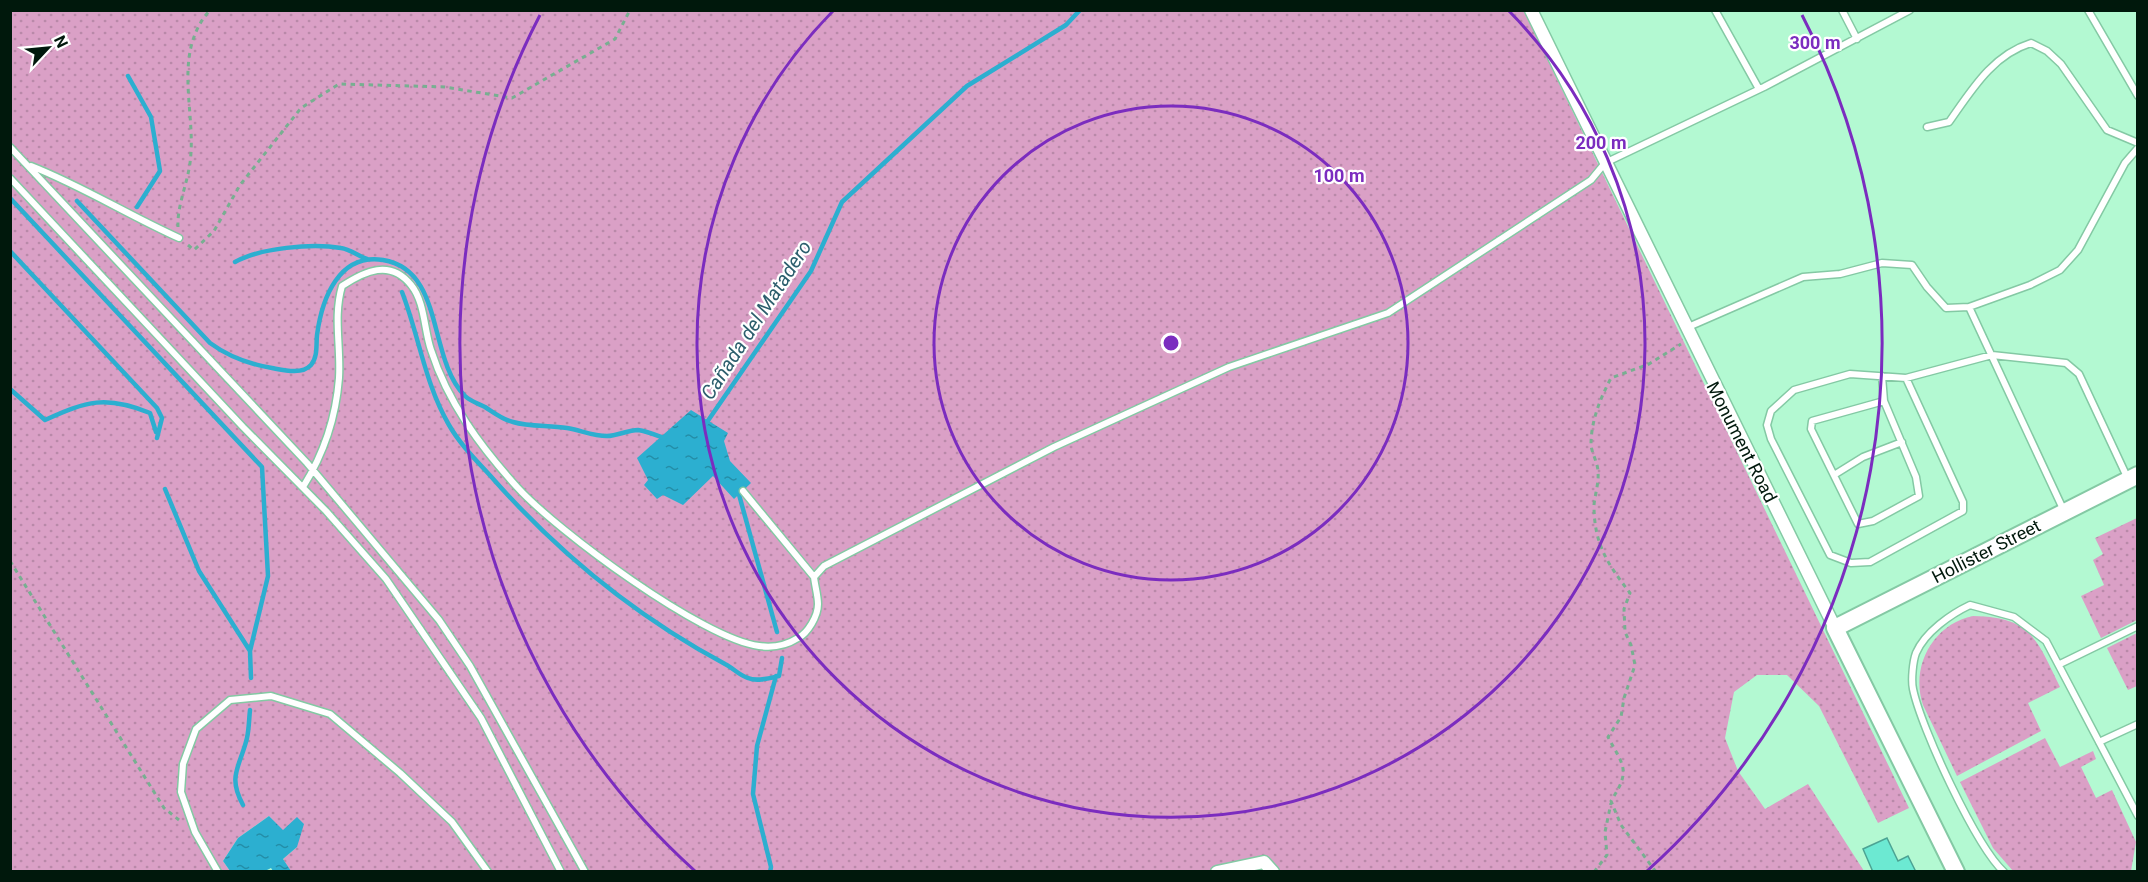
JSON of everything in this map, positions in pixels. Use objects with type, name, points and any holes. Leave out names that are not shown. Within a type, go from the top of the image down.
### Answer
[{"type":"street","name":"Monument Road","points":[[1531,10],[1688,334],[1956,872]]},
{"type":"street","name":"Hollister Street","points":[[1835,628],[2133,477]]},
{"type":"street","points":[[1217,872],[1264,862],[1273,872]]},
{"type":"lane","points":[[1715,10],[1759,89]]},
{"type":"lane","points":[[1842,10],[1857,39]]},
{"type":"lane","points":[[814,577],[824,566],[889,530],[1054,447],[1219,371],[1388,313],[1592,180],[1605,163],[1759,89],[1910,10]]},
{"type":"lane","points":[[2088,10],[2138,96]]},
{"type":"lane","points":[[1927,127],[1949,122],[1984,72],[2018,47],[2031,43],[2047,51],[2061,64],[2107,130],[2138,143]]},
{"type":"lane","points":[[10,147],[314,470],[439,620],[470,666],[580,858],[585,872]]},
{"type":"lane","points":[[1688,334],[1785,283],[1803,277],[1840,274],[1882,263],[1912,265],[1927,287],[1946,308],[1969,307],[2030,285],[2060,270],[2078,250],[2119,173],[2138,148]]},
{"type":"lane","points":[[27,165],[74,183],[145,223],[179,238]]},
{"type":"lane","points":[[10,178],[243,427],[303,487],[386,579],[434,646],[481,718],[561,872]]},
{"type":"lane","points":[[303,487],[314,470],[330,430],[339,378],[337,304],[342,286],[374,269],[393,272],[411,285],[421,307],[430,350],[452,401],[486,453],[521,491],[583,544],[709,629],[759,646],[787,645],[806,634],[818,607],[814,577],[743,491]]},
{"type":"lane","points":[[1969,307],[2065,512]]},
{"type":"lane","points":[[1906,378],[1963,502],[1963,511],[1870,562],[1851,563],[1830,555],[1771,439],[1767,425],[1771,411],[1794,390],[1850,374],[1906,378],[1992,355],[2066,363],[2079,374],[2133,477]]},
{"type":"lane","points":[[1882,376],[1884,401],[1916,477],[1919,496],[1873,521],[1858,524],[1811,429],[1812,421],[1884,401]]},
{"type":"lane","points":[[1834,475],[1863,457],[1902,442]]},
{"type":"lane","points":[[2004,872],[1985,851],[1921,720],[1912,686],[1916,653],[1951,614],[1970,605],[2014,616],[2046,641],[2138,816]]},
{"type":"lane","points":[[2060,664],[2138,626]]},
{"type":"lane","points":[[218,872],[195,832],[182,792],[183,764],[196,729],[230,700],[270,696],[330,714],[400,773],[452,822],[488,872]]},
{"type":"lane","points":[[2099,742],[2138,724]]},
{"type":"path","points":[[210,10],[198,23],[187,61],[190,162],[177,218],[179,238],[194,250],[214,231],[240,185],[301,108],[339,84],[445,87],[512,98],[615,39],[630,10]]},
{"type":"path","points":[[1594,872],[1607,855],[1605,832],[1611,801],[1622,784],[1624,768],[1608,737],[1622,717],[1624,698],[1635,664],[1631,645],[1625,632],[1624,609],[1630,593],[1605,560],[1599,544],[1594,505],[1598,471],[1591,447],[1593,425],[1601,398],[1611,378],[1649,364],[1688,334]]},
{"type":"path","points":[[10,561],[164,808],[195,832]]},
{"type":"path","points":[[1611,801],[1621,825],[1656,872]]},
{"type":"shaded area","points":[[10,11],[1524,11],[1909,808],[1878,823],[1819,706],[1787,675],[1757,675],[1734,692],[1725,738],[1738,771],[1765,809],[1808,784],[1864,871],[291,872],[283,859],[297,847],[269,816],[238,838],[223,861],[230,871],[11,871]]},
{"type":"shaded area","points":[[2137,518],[2137,620],[2101,638],[2081,596],[2104,585],[2093,560],[2103,554],[2095,538]]},
{"type":"shaded area","points":[[1973,616],[1993,617],[2008,621],[2030,634],[2045,656],[2060,687],[2028,703],[2041,731],[1957,776],[1923,705],[1920,676],[1928,649],[1936,638],[1946,628]]},
{"type":"shaded area","points":[[2137,633],[2137,686],[2128,690],[2107,648]]},
{"type":"shaded area","points":[[2045,738],[2060,767],[2093,751],[2096,759],[2081,767],[2096,798],[2112,790],[2136,842],[2131,871],[2013,871],[1993,848],[1960,782]]},
{"type":"water","points":[[691,410],[728,433],[724,441],[730,461],[751,483],[734,499],[713,476],[683,505],[663,495],[657,499],[644,485],[648,480],[637,458]]},
{"type":"water","points":[[269,816],[283,830],[297,817],[304,824],[297,847],[283,859],[291,871],[273,871],[271,868],[265,871],[230,871],[223,861],[238,838]]},
{"type":"building","points":[[1887,838],[1898,861],[1908,856],[1916,872],[1873,872],[1863,849]]},
{"type":"waterway","name":"Cañada del Matadero","points":[[705,425],[811,271],[842,202],[967,86],[1066,25],[1080,10]]},
{"type":"waterway","points":[[128,76],[151,117],[160,171],[137,207]]},
{"type":"waterway","points":[[10,198],[262,467],[268,576],[250,651]]},
{"type":"waterway","points":[[77,201],[210,343],[239,359],[287,371],[307,368],[315,358],[319,321],[328,293],[335,281],[355,264],[368,260],[383,260],[403,267],[417,280],[426,297],[453,380],[469,399],[498,416],[519,424],[567,428],[602,436],[638,430],[664,438]]},
{"type":"waterway","points":[[235,262],[272,250],[316,246],[344,249],[367,259]]},
{"type":"waterway","points":[[10,251],[157,408],[162,418],[157,438]]},
{"type":"waterway","points":[[402,292],[428,377],[449,425],[470,454],[546,534],[602,583],[632,605],[742,676],[755,680],[779,676],[782,658]]},
{"type":"waterway","points":[[10,389],[45,420],[73,408],[109,402],[135,407],[150,413],[156,432]]},
{"type":"waterway","points":[[165,489],[199,571],[250,651],[251,678]]},
{"type":"waterway","points":[[738,491],[777,632]]},
{"type":"waterway","points":[[770,872],[771,867],[753,794],[757,746],[776,676]]},
{"type":"waterway","points":[[243,805],[238,795],[235,779],[247,738],[250,710]]}]
